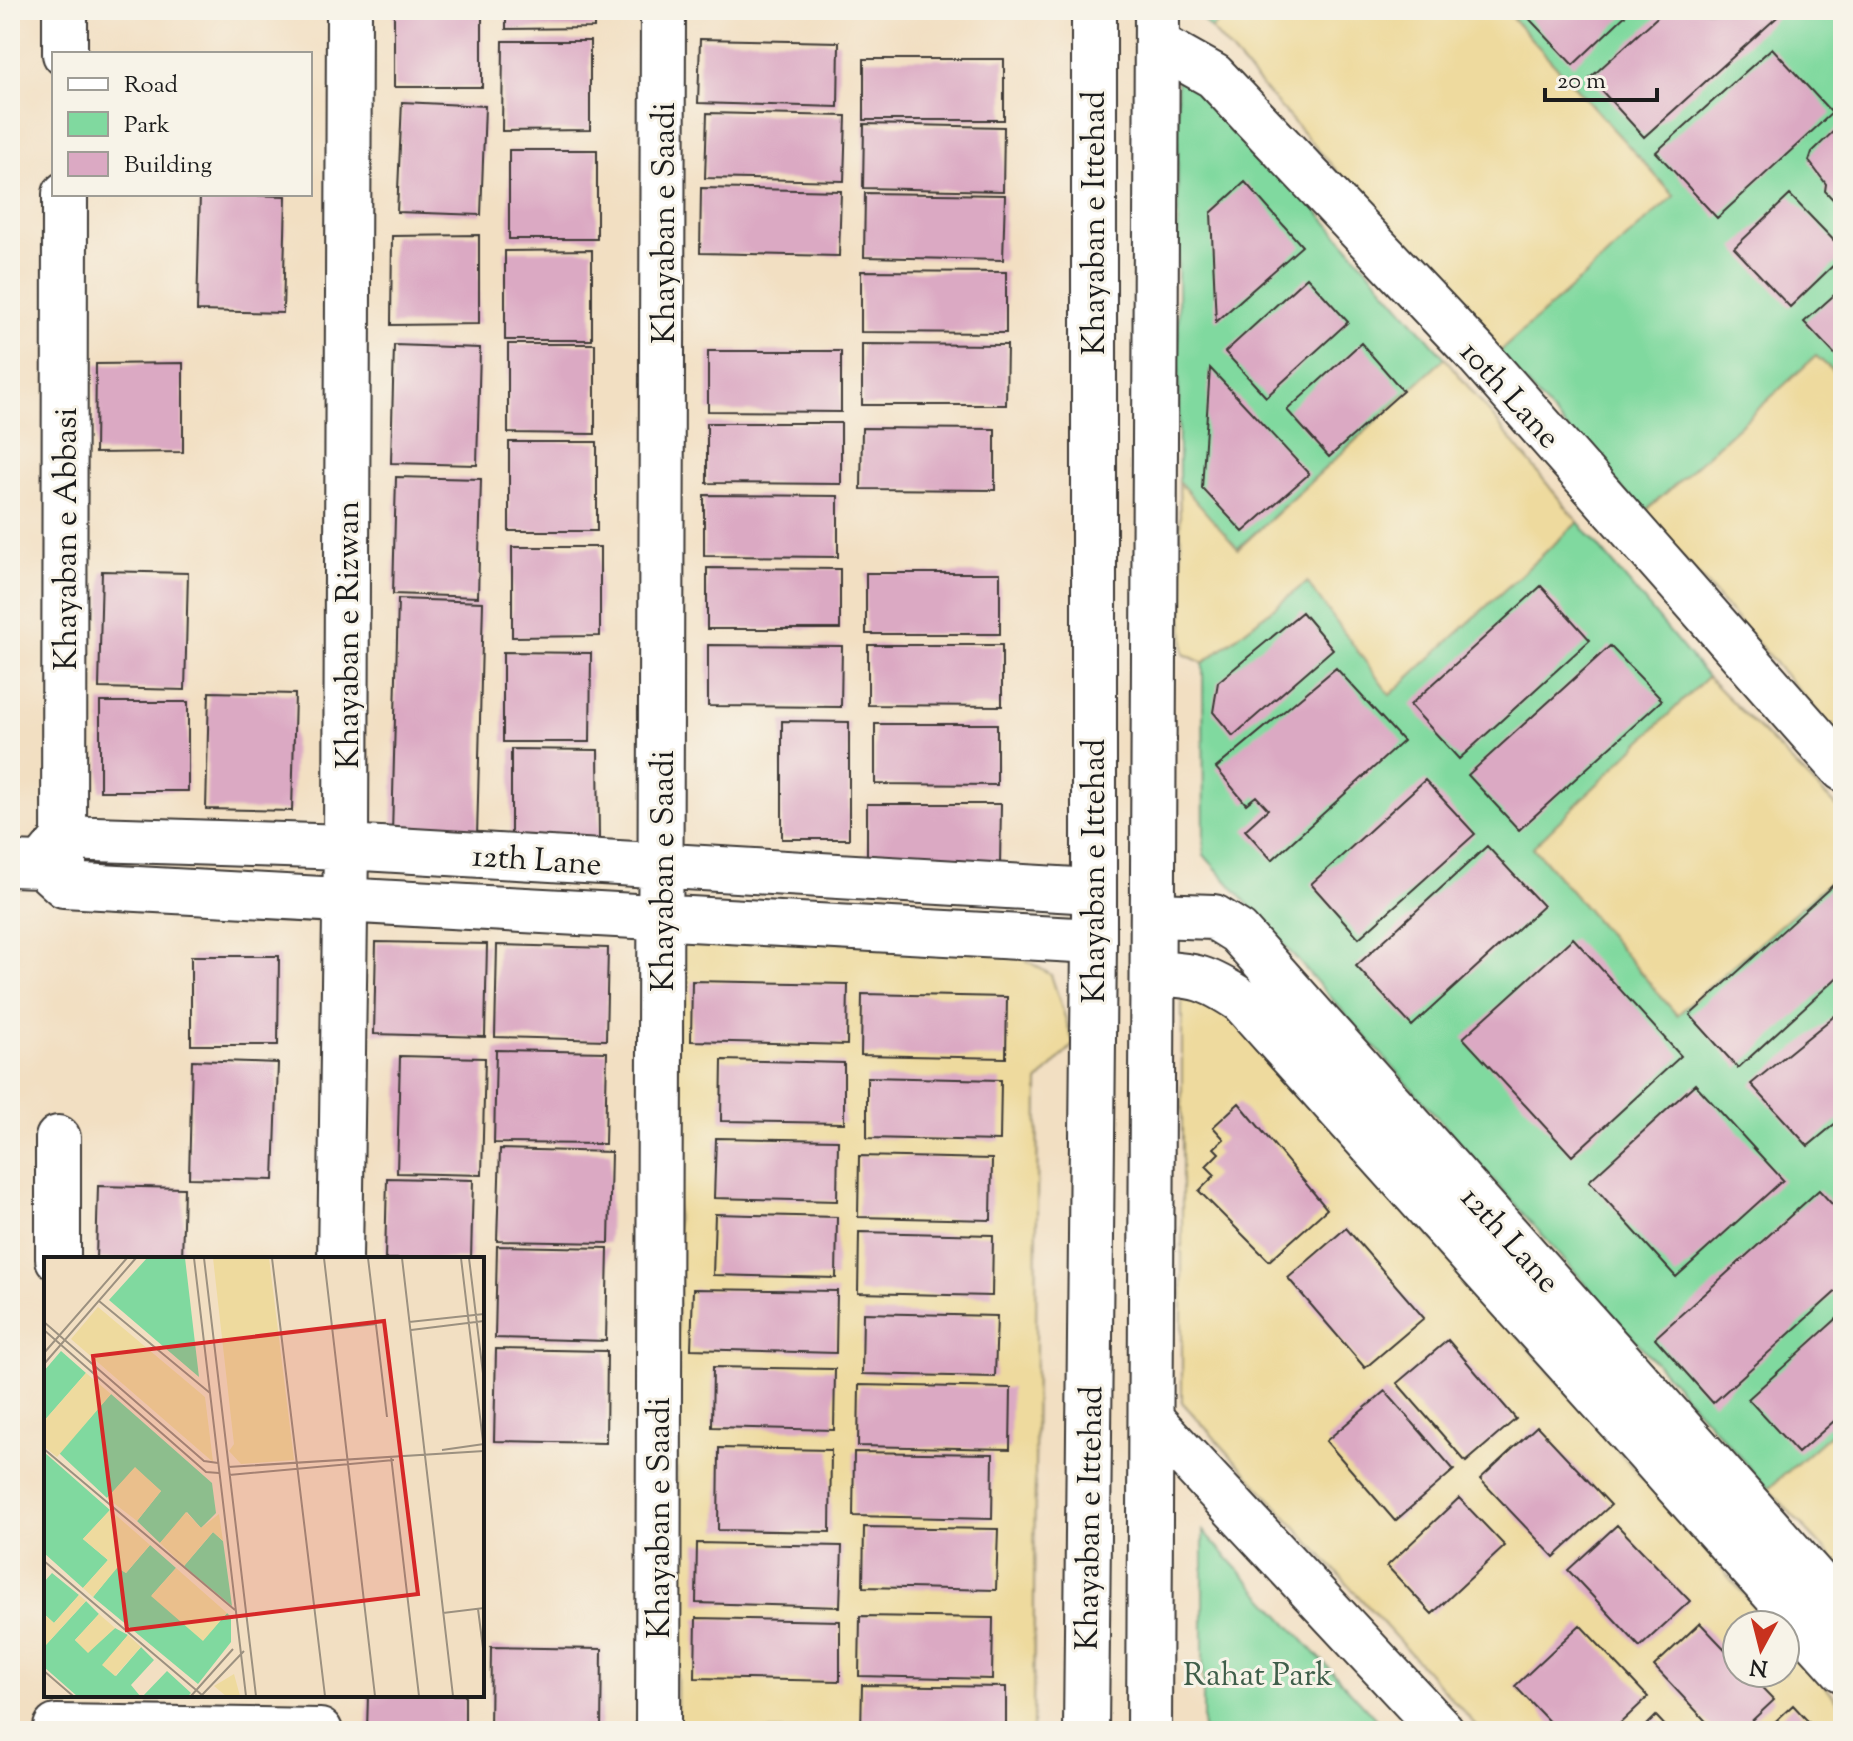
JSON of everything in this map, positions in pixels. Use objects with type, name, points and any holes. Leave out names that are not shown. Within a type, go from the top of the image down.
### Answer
[{"type":"street","points":[[65,10],[65,52]]},
{"type":"street","name":"Khayaban e Rizwan","points":[[340,1257],[346,898],[349,10]]},
{"type":"street","name":"Khayaban e Saadi","points":[[658,1731],[663,918],[663,10]]},
{"type":"street","name":"Khayaban e Ittehad","points":[[1086,1731],[1094,941],[1094,10]]},
{"type":"street","name":"Khayaban e Ittehad","points":[[1149,1731],[1157,27]]},
{"type":"street","name":"10th Lane","points":[[1157,27],[1214,76],[1478,355],[1843,769]]},
{"type":"street","name":"Khayaban e Abbasi","points":[[43,863],[65,196]]},
{"type":"street","name":"12th Lane","points":[[43,863],[346,847],[1093,891]]},
{"type":"street","name":"12th Lane","points":[[43,863],[346,898],[1094,941]]},
{"type":"street","name":"12th Lane","points":[[1154,915],[1214,917],[1238,932],[1843,1611]]},
{"type":"street","name":"12th Lane","points":[[1153,974],[1187,974],[1211,980],[1242,1001],[1843,1670]]},
{"type":"street","points":[[58,1138],[58,1257]]},
{"type":"street","points":[[1151,1419],[1442,1731]]},
{"type":"street","points":[[332,1697],[332,1731]]},
{"type":"street","points":[[56,1718],[320,1731]]},
{"type":"green space","points":[[1194,10],[1232,10],[1211,29]]},
{"type":"green space","points":[[1505,10],[1836,10],[1843,17],[1843,380],[1816,356],[1644,513],[1498,353],[1674,196]]},
{"type":"green space","points":[[1177,68],[1216,94],[1445,358],[1237,549],[1179,482]]},
{"type":"green space","points":[[1578,522],[1707,677],[1533,847],[1677,1015],[1843,870],[1843,1423],[1768,1489],[1204,855],[1203,663],[1307,582],[1390,695]]},
{"type":"green space","name":"Rahat Park","points":[[1203,1531],[1387,1731],[1203,1731]]},
{"type":"sand","points":[[1232,10],[1505,10],[1674,196],[1498,353],[1211,29]]},
{"type":"sand","points":[[1816,356],[1843,380],[1843,741],[1644,513]]},
{"type":"sand","points":[[1445,358],[1578,522],[1390,695],[1307,582],[1203,663],[1184,654],[1179,482],[1238,549]]},
{"type":"sand","points":[[1707,677],[1843,813],[1843,870],[1677,1015],[1533,847]]},
{"type":"sand","points":[[676,935],[1009,950],[1051,975],[1074,1044],[1038,1082],[1033,1731],[677,1731]]},
{"type":"sand","points":[[1182,989],[1229,1007],[1757,1609],[1721,1609],[1721,1689],[1801,1689],[1801,1659],[1843,1707],[1843,1731],[1481,1731],[1182,1402]]},
{"type":"sand","points":[[1843,1423],[1843,1569],[1768,1489]]},
{"type":"building","points":[[394,10],[482,10],[482,87],[394,87]]},
{"type":"building","points":[[506,10],[594,10],[594,28],[506,29]]},
{"type":"building","points":[[1521,10],[1631,10],[1573,65]]},
{"type":"building","points":[[1665,10],[1785,10],[1644,137],[1590,78]]},
{"type":"building","points":[[700,39],[839,42],[838,107],[698,103]]},
{"type":"building","points":[[503,41],[590,41],[590,130],[502,131]]},
{"type":"building","points":[[1772,48],[1832,113],[1717,218],[1656,152]]},
{"type":"building","points":[[864,59],[1004,59],[1004,120],[864,120]]},
{"type":"building","points":[[402,102],[485,106],[481,215],[397,212]]},
{"type":"building","points":[[707,113],[846,116],[844,181],[705,178]]},
{"type":"building","points":[[1843,122],[1843,210],[1825,191],[1826,184],[1809,161],[1812,152]]},
{"type":"building","points":[[864,124],[1004,127],[1003,191],[863,188]]},
{"type":"building","points":[[509,150],[597,150],[597,239],[509,239]]},
{"type":"building","points":[[1245,182],[1302,246],[1216,322],[1211,213]]},
{"type":"building","points":[[701,188],[841,191],[839,256],[700,253]]},
{"type":"building","points":[[865,193],[1005,195],[1003,260],[864,257]]},
{"type":"building","points":[[1790,195],[1843,250],[1843,256],[1790,307],[1734,248]]},
{"type":"building","points":[[200,196],[286,196],[283,313],[197,311]]},
{"type":"building","points":[[479,235],[479,324],[391,325],[392,236]]},
{"type":"building","points":[[592,250],[592,340],[505,340],[505,251]]},
{"type":"building","points":[[861,271],[1006,272],[1006,333],[861,332]]},
{"type":"building","points":[[1307,277],[1348,322],[1266,397],[1225,352]]},
{"type":"building","points":[[1843,287],[1843,363],[1804,322]]},
{"type":"building","points":[[1361,343],[1403,391],[1329,457],[1287,410]]},
{"type":"building","points":[[508,344],[595,344],[595,434],[508,433]]},
{"type":"building","points":[[862,344],[1007,345],[1006,405],[862,405]]},
{"type":"building","points":[[394,345],[480,348],[477,465],[391,463]]},
{"type":"building","points":[[708,351],[841,351],[841,412],[708,411]]},
{"type":"building","points":[[183,363],[183,452],[95,453],[96,364]]},
{"type":"building","points":[[1210,368],[1309,474],[1243,532],[1202,488]]},
{"type":"building","points":[[707,423],[841,423],[841,484],[707,483]]},
{"type":"building","points":[[862,428],[995,429],[995,490],[861,489]]},
{"type":"building","points":[[509,442],[597,442],[597,531],[509,531]]},
{"type":"building","points":[[396,477],[481,479],[478,597],[393,594]]},
{"type":"building","points":[[704,495],[838,496],[838,557],[704,556]]},
{"type":"building","points":[[512,547],[600,547],[600,636],[512,637]]},
{"type":"building","points":[[707,568],[840,569],[840,629],[707,629]]},
{"type":"building","points":[[102,571],[188,573],[185,690],[99,688]]},
{"type":"building","points":[[866,573],[1000,573],[1000,634],[866,634]]},
{"type":"building","points":[[1541,586],[1590,640],[1459,759],[1410,705]]},
{"type":"building","points":[[398,599],[483,602],[477,837],[392,835]]},
{"type":"building","points":[[1302,612],[1333,649],[1233,736],[1213,712],[1218,682]]},
{"type":"building","points":[[708,645],[842,646],[841,707],[708,706]]},
{"type":"building","points":[[868,645],[1002,645],[1002,706],[868,705]]},
{"type":"building","points":[[1610,646],[1662,700],[1519,830],[1468,775]]},
{"type":"building","points":[[503,652],[591,653],[590,742],[503,742]]},
{"type":"building","points":[[1336,668],[1403,741],[1272,860],[1245,830],[1268,809],[1256,796],[1246,804],[1216,768]]},
{"type":"building","points":[[209,692],[295,694],[292,811],[206,809]]},
{"type":"building","points":[[100,702],[188,702],[188,791],[100,791]]},
{"type":"building","points":[[782,721],[849,722],[849,839],[782,839]]},
{"type":"building","points":[[875,724],[997,724],[997,785],[875,784]]},
{"type":"building","points":[[511,749],[598,750],[599,839],[511,839]]},
{"type":"building","points":[[1425,780],[1475,834],[1359,938],[1311,884]]},
{"type":"building","points":[[867,804],[1001,804],[1000,865],[867,865]]},
{"type":"building","points":[[1487,846],[1543,906],[1412,1026],[1356,966]]},
{"type":"building","points":[[1843,876],[1843,972],[1738,1068],[1690,1015]]},
{"type":"building","points":[[1573,938],[1681,1056],[1572,1156],[1463,1038]]},
{"type":"building","points":[[376,942],[487,944],[485,1037],[374,1034]]},
{"type":"building","points":[[497,945],[608,948],[606,1040],[495,1037]]},
{"type":"building","points":[[191,956],[279,956],[278,1045],[191,1045]]},
{"type":"building","points":[[692,981],[848,984],[847,1045],[691,1041]]},
{"type":"building","points":[[862,994],[1007,997],[1006,1058],[861,1055]]},
{"type":"building","points":[[1843,1009],[1843,1117],[1808,1146],[1751,1084]]},
{"type":"building","points":[[496,1050],[607,1052],[605,1144],[494,1143]]},
{"type":"building","points":[[400,1056],[485,1058],[482,1175],[397,1173]]},
{"type":"building","points":[[192,1060],[278,1063],[274,1180],[189,1178]]},
{"type":"building","points":[[722,1060],[844,1063],[844,1123],[721,1121]]},
{"type":"building","points":[[867,1077],[1001,1080],[1000,1141],[867,1138]]},
{"type":"building","points":[[1695,1084],[1783,1180],[1676,1277],[1589,1181]]},
{"type":"building","points":[[1239,1103],[1327,1209],[1269,1261],[1199,1191],[1215,1175],[1206,1166],[1219,1153],[1214,1148],[1224,1139],[1213,1127]]},
{"type":"building","points":[[716,1138],[838,1140],[837,1201],[714,1198]]},
{"type":"building","points":[[500,1149],[611,1152],[609,1243],[497,1241]]},
{"type":"building","points":[[859,1156],[992,1159],[991,1220],[858,1217]]},
{"type":"building","points":[[387,1178],[473,1180],[471,1257],[385,1257]]},
{"type":"building","points":[[98,1186],[184,1188],[182,1257],[96,1257]]},
{"type":"building","points":[[1819,1190],[1843,1216],[1843,1285],[1713,1403],[1655,1338]]},
{"type":"building","points":[[715,1214],[837,1217],[836,1278],[713,1275]]},
{"type":"building","points":[[1346,1228],[1424,1318],[1365,1368],[1288,1278]]},
{"type":"building","points":[[859,1232],[993,1235],[992,1296],[858,1293]]},
{"type":"building","points":[[497,1246],[608,1248],[606,1341],[495,1338]]},
{"type":"building","points":[[693,1289],[837,1291],[836,1353],[691,1349]]},
{"type":"building","points":[[863,1313],[997,1316],[995,1377],[862,1374]]},
{"type":"building","points":[[1843,1313],[1843,1413],[1798,1453],[1748,1399]]},
{"type":"building","points":[[1448,1340],[1516,1419],[1466,1462],[1397,1383]]},
{"type":"building","points":[[496,1349],[607,1351],[606,1443],[494,1441]]},
{"type":"building","points":[[713,1367],[835,1369],[834,1430],[712,1427]]},
{"type":"building","points":[[859,1385],[1011,1388],[1010,1449],[858,1446]]},
{"type":"building","points":[[1385,1391],[1454,1470],[1395,1521],[1326,1441]]},
{"type":"building","points":[[1537,1426],[1611,1505],[1554,1557],[1480,1479]]},
{"type":"building","points":[[719,1448],[831,1450],[830,1532],[718,1530]]},
{"type":"building","points":[[854,1452],[993,1454],[992,1519],[853,1516]]},
{"type":"building","points":[[1459,1498],[1505,1546],[1432,1614],[1387,1566]]},
{"type":"building","points":[[1617,1525],[1690,1601],[1640,1647],[1568,1570]]},
{"type":"building","points":[[864,1527],[998,1529],[996,1590],[863,1587]]},
{"type":"building","points":[[697,1543],[842,1546],[840,1607],[696,1603]]},
{"type":"building","points":[[860,1616],[993,1618],[992,1679],[859,1676]]},
{"type":"building","points":[[696,1618],[840,1621],[840,1681],[695,1678]]},
{"type":"building","points":[[1700,1623],[1721,1645],[1721,1689],[1763,1689],[1774,1700],[1741,1731],[1715,1731],[1654,1666]]},
{"type":"building","points":[[1580,1625],[1648,1697],[1612,1731],[1558,1731],[1515,1686]]},
{"type":"building","points":[[491,1647],[602,1649],[601,1731],[490,1731]]},
{"type":"building","points":[[862,1685],[1006,1687],[1006,1731],[861,1731]]},
{"type":"building","points":[[368,1697],[465,1697],[465,1731],[367,1731]]},
{"type":"building","points":[[1793,1705],[1817,1731],[1765,1731]]},
{"type":"building","points":[[1656,1716],[1670,1731],[1641,1731]]}]
